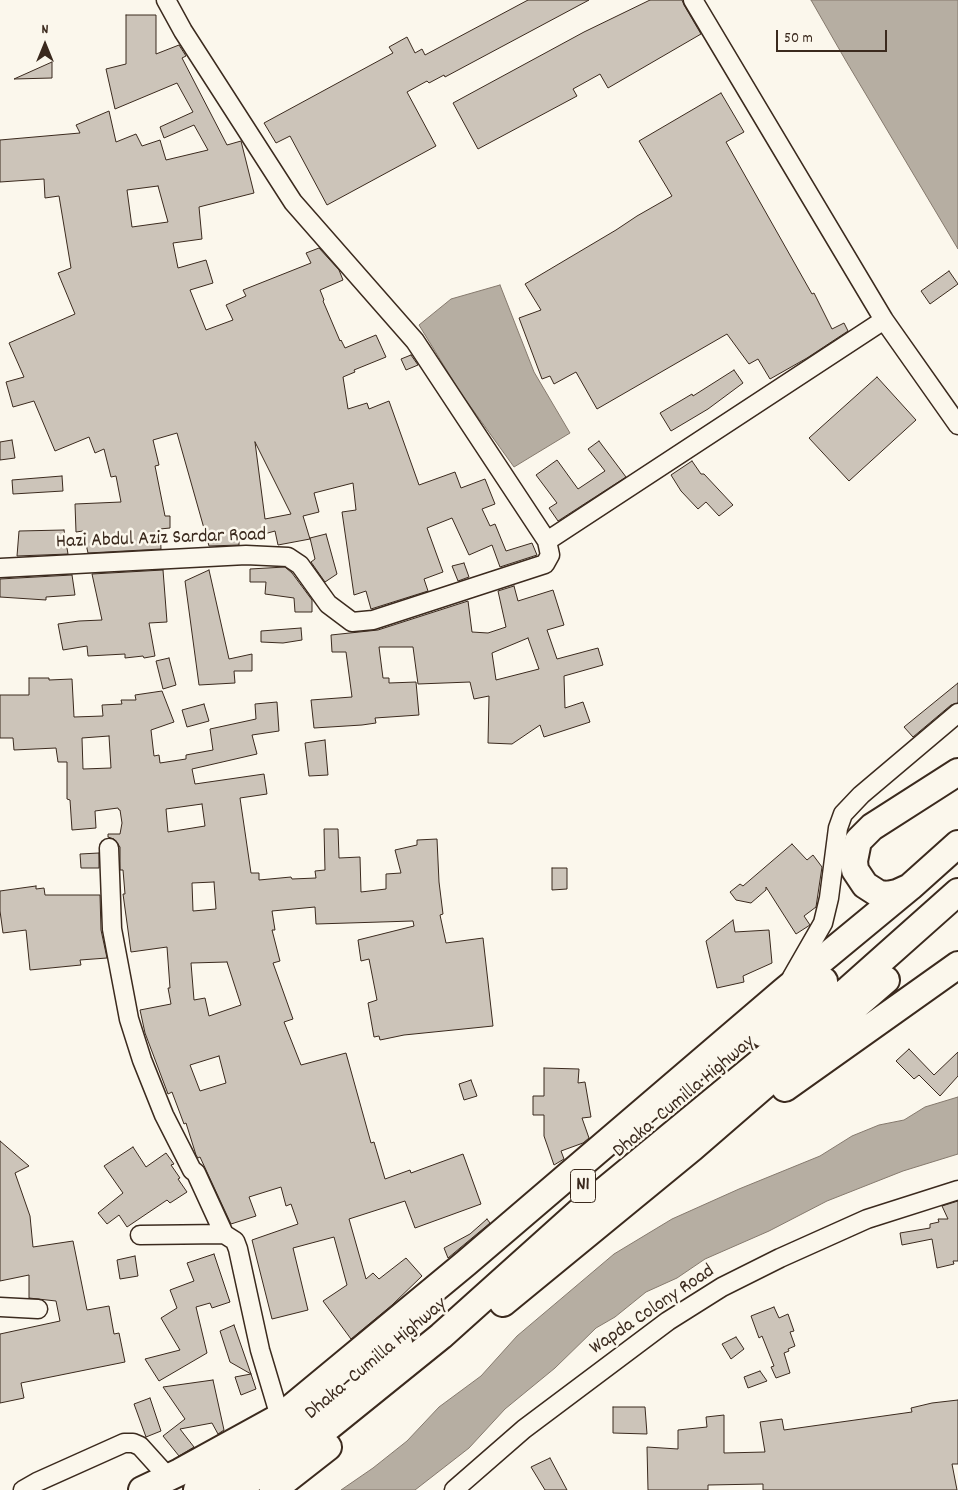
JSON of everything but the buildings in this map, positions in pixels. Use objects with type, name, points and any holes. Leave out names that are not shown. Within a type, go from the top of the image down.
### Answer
[{"type":"highway","points":[[910,886],[897,893],[887,895],[879,894],[865,885],[855,870],[854,861],[858,841],[872,827],[958,772]]},
{"type":"highway","points":[[142,1490],[168,1478],[280,1417],[466,1263],[958,844]]},
{"type":"highway","name":"Dhaka–Cumilla Highway","points":[[197,1490],[296,1430],[958,867]]},
{"type":"highway","name":"Dhaka–Cumilla Highway","points":[[234,1490],[306,1445],[441,1336],[587,1205],[850,989],[958,892]]},
{"type":"highway","points":[[273,1490],[288,1480],[692,1148],[849,1014],[958,915]]},
{"type":"highway","points":[[692,1148],[788,1086],[958,965]]},
{"type":"street","points":[[166,0],[183,32],[293,202],[415,341],[549,548]]},
{"type":"street","points":[[693,0],[884,320],[958,425]]},
{"type":"street","name":"Hazi Abdul Aziz Sardar Road","points":[[0,568],[246,555],[288,557],[300,565],[328,604],[352,622],[373,620],[545,564],[549,548],[884,320]]},
{"type":"street","points":[[784,991],[823,923],[829,898],[838,828],[843,814],[861,795],[958,713]]},
{"type":"street","points":[[109,848],[112,929],[129,1019],[142,1060],[164,1115],[192,1170],[196,1174],[224,1234],[235,1242],[238,1249],[260,1350],[280,1417]]},
{"type":"street","name":"Wapda Colony Road","points":[[454,1490],[524,1429],[668,1321],[722,1287],[780,1258],[867,1220],[958,1190]]},
{"type":"street","points":[[140,1235],[224,1234]]},
{"type":"street","points":[[0,1307],[38,1308]]},
{"type":"street","points":[[23,1490],[124,1443],[133,1443],[140,1446],[168,1478]]},
{"type":"shaded area","points":[[811,0],[958,0],[958,249],[846,61]]},
{"type":"shaded area","points":[[500,285],[534,372],[570,433],[514,467],[460,392],[419,325],[451,299]]},
{"type":"shaded area","points":[[958,1097],[958,1154],[903,1171],[827,1201],[769,1231],[705,1259],[677,1278],[646,1292],[615,1317],[596,1328],[555,1368],[505,1409],[469,1448],[415,1490],[341,1490],[407,1441],[439,1407],[481,1376],[517,1336],[614,1254],[672,1219],[820,1156],[852,1136],[879,1125],[904,1120],[925,1107]]}]
